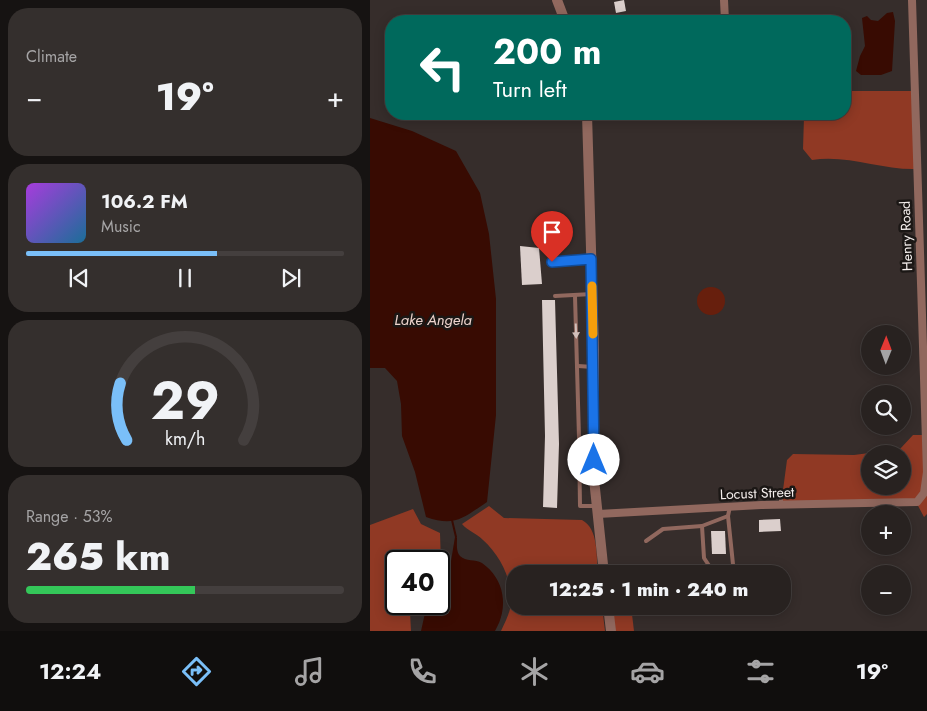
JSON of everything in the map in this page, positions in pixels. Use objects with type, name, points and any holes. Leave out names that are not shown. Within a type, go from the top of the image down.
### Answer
[{"type":"street","points":[[557,0],[563,15]]},
{"type":"street","points":[[724,0],[725,15]]},
{"type":"street","name":"Henry Road","points":[[912,0],[927,472],[926,488],[922,500]]},
{"type":"street","points":[[587,120],[594,367],[594,440],[597,510],[603,565]]},
{"type":"street","name":"Locust Street","points":[[597,510],[922,500]]},
{"type":"street","points":[[609,615],[611,631]]},
{"type":"lane","points":[[552,262],[591,259]]},
{"type":"lane","points":[[555,296],[592,294]]},
{"type":"lane","points":[[575,296],[580,506],[597,510]]},
{"type":"lane","points":[[578,366],[594,367]]},
{"type":"lane","points":[[579,438],[594,440]]},
{"type":"lane","points":[[782,494],[782,505]]},
{"type":"lane","points":[[730,506],[728,516],[733,565]]},
{"type":"lane","points":[[646,541],[663,529],[702,526],[728,516]]},
{"type":"lane","points":[[702,526],[704,558],[709,565]]},
{"type":"shaded area","points":[[851,91],[914,91],[916,169],[903,169],[851,160],[812,160],[803,149],[804,120],[851,120]]},
{"type":"shaded area","points":[[711,287],[721,291],[725,301],[721,311],[711,315],[701,311],[697,301],[701,291]]},
{"type":"shaded area","points":[[913,435],[927,435],[927,514],[924,517],[916,502],[781,505],[787,460],[793,454],[861,454],[861,495],[911,495],[911,445],[904,445]]},
{"type":"shaded area","points":[[489,506],[504,518],[582,520],[587,524],[594,536],[597,565],[506,565],[506,574],[501,562],[490,547],[462,524]]},
{"type":"shaded area","points":[[413,509],[421,524],[440,533],[441,550],[385,550],[385,615],[410,615],[411,631],[370,631],[370,525]]},
{"type":"shaded area","points":[[508,615],[603,615],[605,631],[501,631]]},
{"type":"shaded area","points":[[609,615],[632,615],[634,631],[611,631]]},
{"type":"water","points":[[893,12],[895,21],[892,71],[881,75],[861,75],[856,71],[865,46],[862,18],[867,16],[871,20],[878,21],[887,13]]},
{"type":"water","name":"Lake Angela","points":[[370,118],[412,131],[456,151],[480,193],[489,234],[496,299],[496,415],[487,502],[465,516],[452,521],[426,517],[415,472],[402,436],[401,404],[397,381],[385,368],[370,368]]},
{"type":"water","points":[[455,537],[457,538],[457,550],[460,556],[482,563],[496,577],[500,585],[503,604],[502,613],[495,631],[421,631],[425,615],[450,615],[451,561]]},
{"type":"building","points":[[624,0],[626,11],[616,13],[614,2]]},
{"type":"building","points":[[520,246],[539,248],[542,284],[522,285]]},
{"type":"building","points":[[542,300],[555,300],[559,444],[557,508],[543,507],[545,436]]},
{"type":"building","points":[[780,519],[781,531],[759,532],[759,520]]},
{"type":"building","points":[[711,531],[725,531],[726,554],[712,554]]},
{"type":"waterway","points":[[452,520],[456,537]]},
{"type":"slow traffic","points":[[592,286],[593,334]]},
{"type":"route","points":[[552,262],[591,259],[594,350],[594,460]]}]
